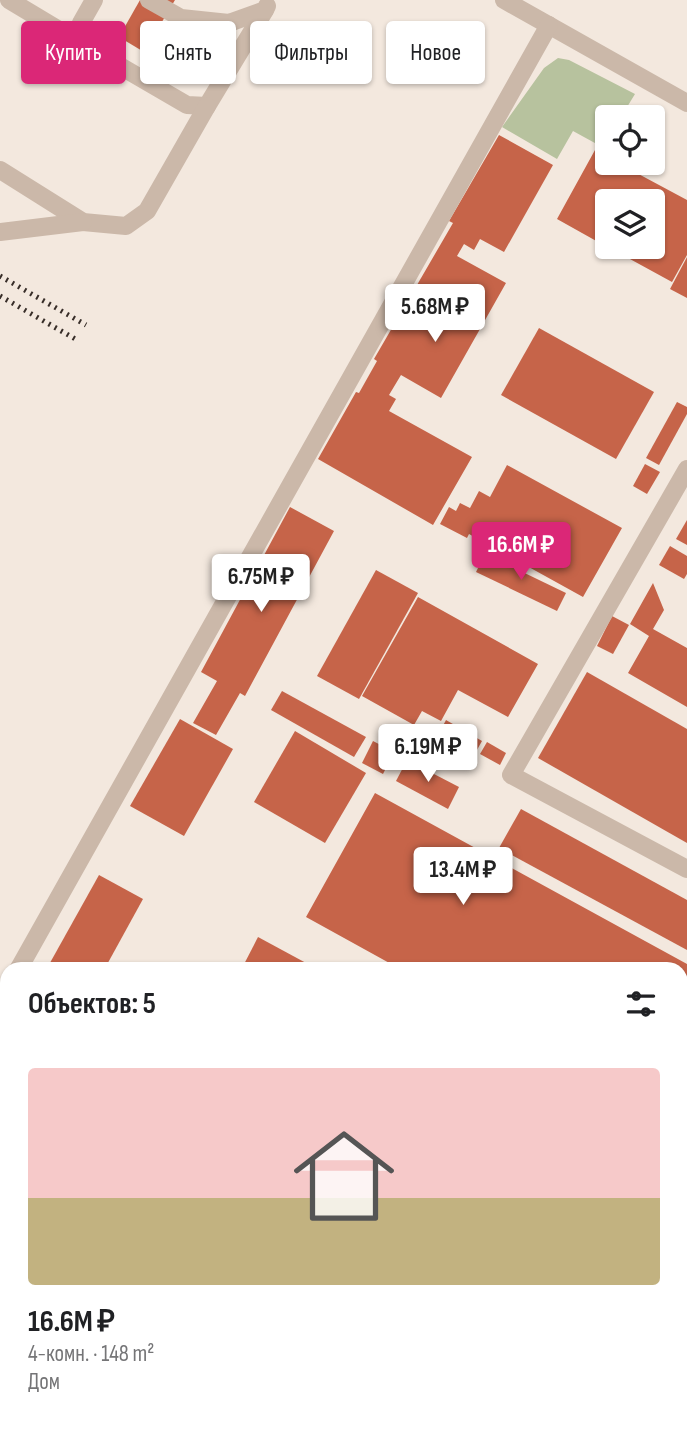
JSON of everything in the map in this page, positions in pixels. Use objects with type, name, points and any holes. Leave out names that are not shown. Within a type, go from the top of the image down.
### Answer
[{"type":"street","points":[[9,0],[44,21]]},
{"type":"street","points":[[82,21],[94,0]]},
{"type":"street","points":[[149,0],[181,18],[229,23],[268,5]]},
{"type":"street","points":[[504,0],[687,103]]},
{"type":"street","points":[[0,232],[83,222],[126,226],[147,211],[268,5]]},
{"type":"street","points":[[22,962],[549,25]]},
{"type":"street","points":[[126,69],[187,105],[208,106]]},
{"type":"street","points":[[0,170],[83,222]]},
{"type":"street","points":[[687,468],[512,775],[687,869]]},
{"type":"green space","points":[[558,58],[569,60],[635,94],[628,105],[595,105],[595,143],[573,131],[557,159],[502,127],[544,68]]},
{"type":"building","points":[[140,0],[175,0],[162,21],[140,21],[140,50],[126,41],[126,25]]},
{"type":"building","points":[[499,135],[553,165],[504,252],[480,239],[474,250],[464,244],[457,256],[506,283],[441,398],[401,375],[389,395],[396,399],[389,411],[472,457],[433,525],[318,459],[377,361],[374,359],[453,223],[449,221]]},
{"type":"building","points":[[595,150],[595,175],[640,175],[687,200],[687,255],[672,282],[630,259],[665,259],[665,189],[595,189],[595,240],[557,219]]},
{"type":"building","points":[[687,257],[687,298],[670,289]]},
{"type":"building","points":[[539,328],[654,392],[616,459],[501,395]]},
{"type":"building","points":[[677,402],[687,407],[687,414],[659,465],[646,458]]},
{"type":"building","points":[[645,464],[660,472],[647,494],[633,486]]},
{"type":"building","points":[[507,465],[622,528],[583,597],[469,534],[467,538],[440,524],[449,507],[456,511],[460,503],[470,508],[479,491],[490,497]]},
{"type":"building","points":[[290,507],[334,531],[245,696],[240,693],[216,735],[193,723],[217,681],[201,672]]},
{"type":"building","points":[[687,520],[687,545],[676,539]]},
{"type":"building","points":[[670,546],[687,556],[687,574],[684,579],[659,565]]},
{"type":"building","points":[[485,554],[566,593],[557,611],[476,572]]},
{"type":"building","points":[[376,570],[418,593],[359,699],[317,676]]},
{"type":"building","points":[[653,583],[664,610],[653,629],[687,648],[687,707],[628,673],[649,636],[630,624]]},
{"type":"building","points":[[418,597],[538,664],[508,717],[458,690],[441,721],[422,711],[414,725],[362,696]]},
{"type":"building","points":[[612,616],[629,625],[613,654],[597,646]]},
{"type":"building","points":[[587,672],[687,729],[687,843],[538,758]]},
{"type":"building","points":[[282,691],[366,737],[354,757],[271,710]]},
{"type":"building","points":[[180,719],[233,749],[184,836],[130,806]]},
{"type":"building","points":[[446,720],[482,741],[473,757],[437,737]]},
{"type":"building","points":[[295,731],[366,773],[325,843],[254,802]]},
{"type":"building","points":[[373,741],[394,752],[383,774],[362,763]]},
{"type":"building","points":[[487,742],[506,753],[500,765],[480,754]]},
{"type":"building","points":[[407,760],[459,787],[448,809],[396,781]]},
{"type":"building","points":[[375,793],[683,962],[388,962],[306,917]]},
{"type":"building","points":[[521,809],[687,900],[687,950],[499,848]]},
{"type":"building","points":[[99,875],[143,899],[108,962],[50,962]]},
{"type":"building","points":[[258,937],[304,962],[245,962]]},
{"type":"railway","points":[[0,276],[86,325]]},
{"type":"railway","points":[[0,296],[77,340]]}]
